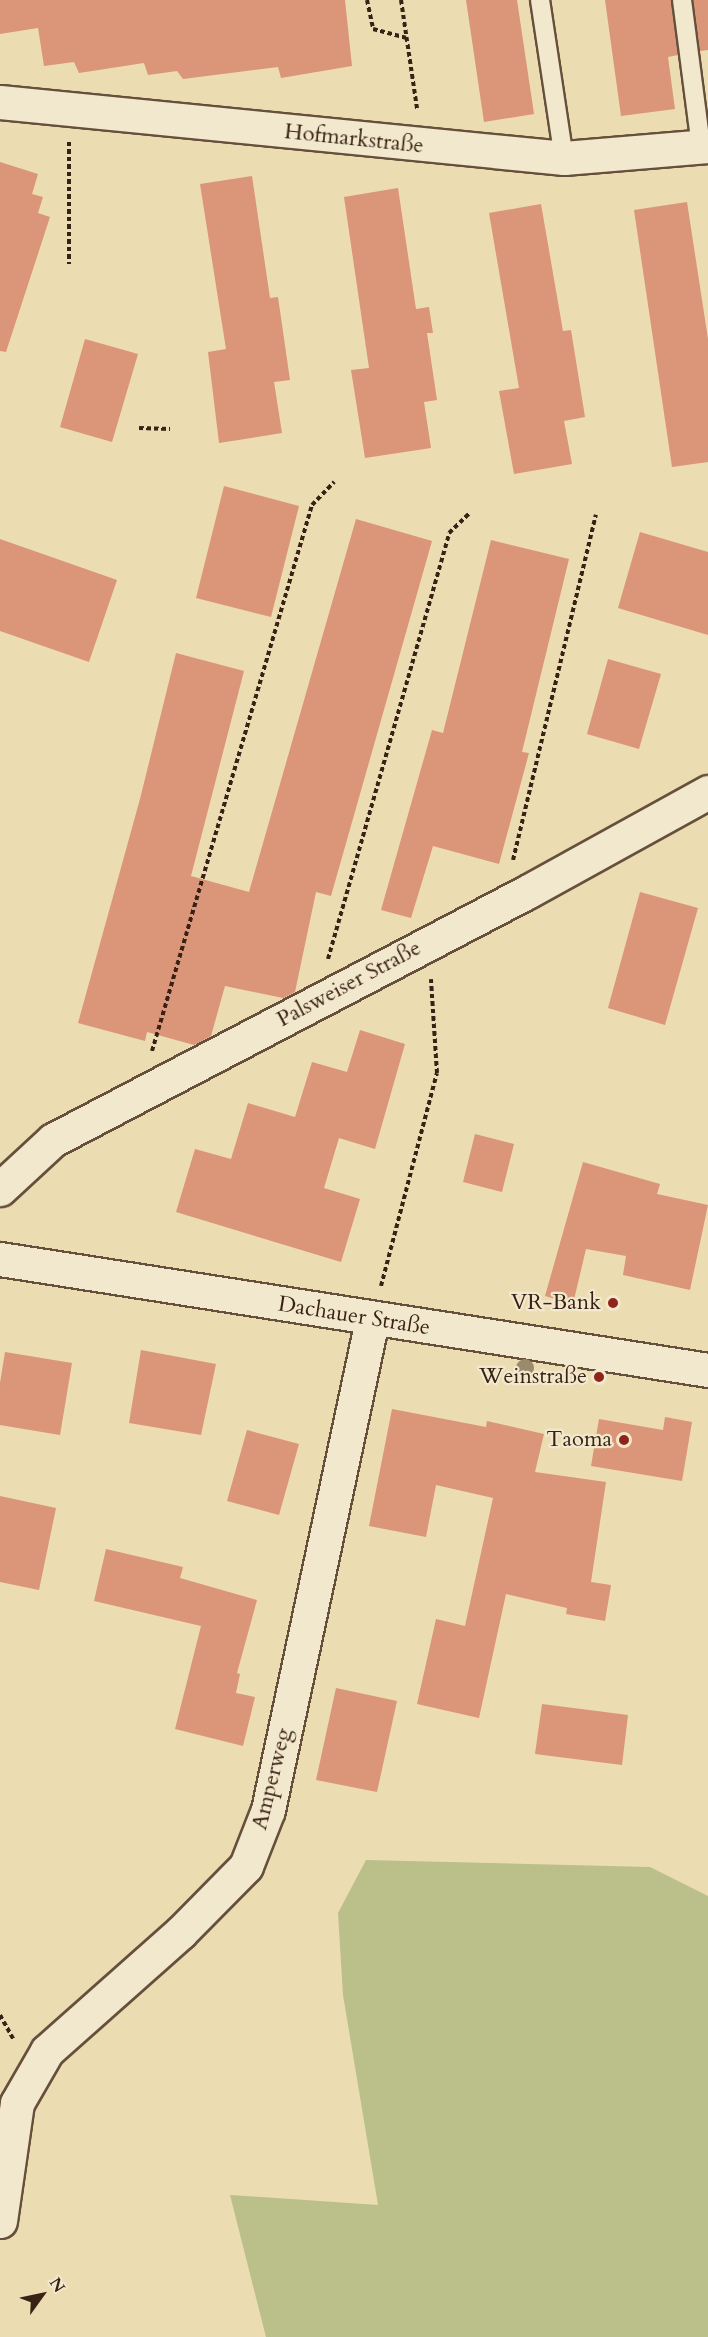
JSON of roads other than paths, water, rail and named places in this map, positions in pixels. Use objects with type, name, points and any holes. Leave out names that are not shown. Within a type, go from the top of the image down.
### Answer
[{"type":"street","name":"Hofmarkstraße","points":[[0,102],[423,146],[564,158],[704,147]]},
{"type":"street","name":"Palsweiser Straße","points":[[0,1189],[53,1140],[502,905],[708,792]]},
{"type":"street","name":"Dachauer Straße","points":[[0,1259],[372,1320],[708,1370]]},
{"type":"street","name":"Amperweg","points":[[0,2221],[16,2103],[47,2051],[180,1934],[246,1866],[268,1810],[372,1320]]},
{"type":"lane","points":[[540,0],[564,158]]},
{"type":"lane","points":[[682,0],[704,147]]},
{"type":"place","name":"VR-Bank","points":[[613,1303]]},
{"type":"place","name":"Weinstraße","points":[[599,1377]]},
{"type":"place","name":"Taoma","points":[[624,1440]]}]
